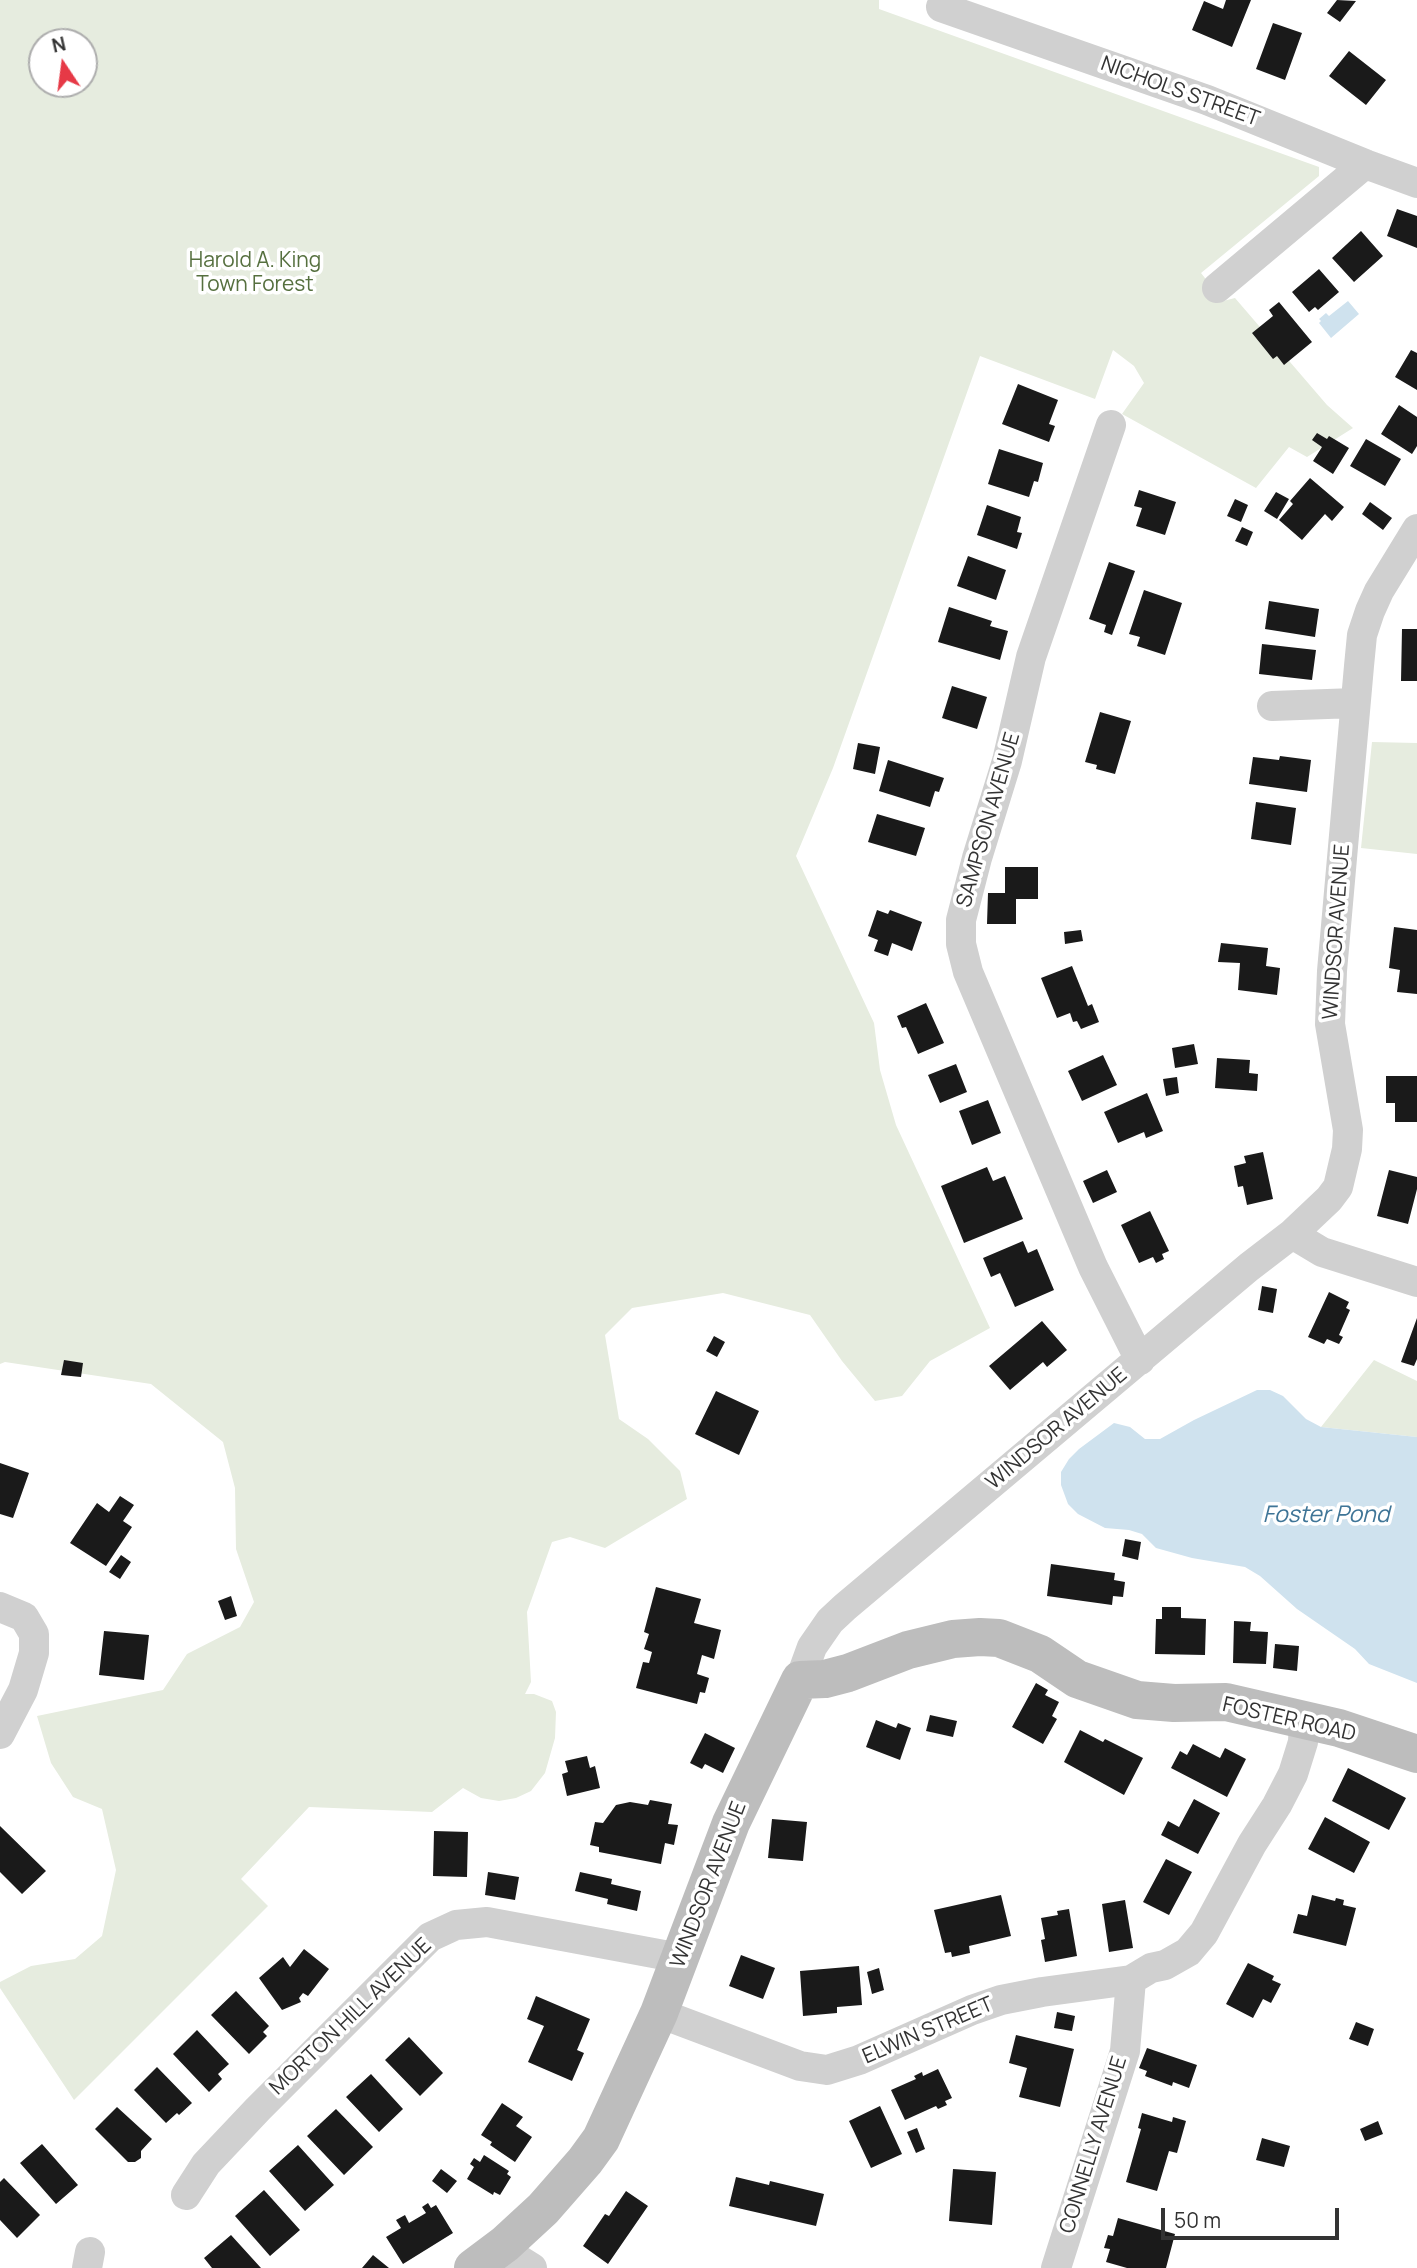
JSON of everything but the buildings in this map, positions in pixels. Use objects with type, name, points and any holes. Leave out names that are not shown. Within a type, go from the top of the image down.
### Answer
[{"type":"street","name":"NICHOLS STREET","points":[[941,7],[1207,100],[1417,183]]},
{"type":"street","points":[[1217,288],[1365,164]]},
{"type":"street","name":"SAMPSON AVENUE","points":[[1111,425],[1031,657],[1007,761],[961,920],[961,944],[968,972],[1093,1267],[1140,1360]]},
{"type":"street","name":"WINDSOR AVENUE","points":[[486,2258],[542,2209],[586,2161],[601,2139],[659,2013],[731,1823],[800,1680],[812,1647],[830,1622],[1292,1234],[1317,1212],[1338,1187],[1348,1149],[1347,1122],[1333,1048],[1330,1002],[1362,635],[1379,591],[1417,529]]},
{"type":"street","points":[[1272,706],[1355,703]]},
{"type":"street","points":[[1292,1234],[1322,1252],[1417,1282]]},
{"type":"street","points":[[0,1607],[24,1617],[34,1634],[34,1653],[23,1690],[0,1734]]},
{"type":"street","name":"FOSTER ROAD","points":[[800,1680],[825,1679],[908,1650],[953,1639],[981,1637],[1015,1643],[1040,1654],[1077,1679],[1137,1700],[1174,1703],[1226,1702],[1339,1728],[1417,1754]]},
{"type":"street","name":"ELWIN STREET","points":[[659,2013],[800,2066],[827,2070],[881,2051],[972,2010],[1001,2000],[1131,1980],[1151,1968],[1165,1965],[1188,1952],[1204,1933],[1293,1774],[1303,1742],[1304,1719]]},
{"type":"street","name":"MORTON HILL AVENUE","points":[[186,2195],[206,2164],[258,2109],[430,1937],[456,1925],[487,1922],[681,1958]]},
{"type":"street","name":"CONNELLY AVENUE","points":[[1056,2268],[1125,2052],[1131,1980]]},
{"type":"street","points":[[486,2258],[533,2268]]},
{"type":"green space","name":"Harold A. King Town Forest","points":[[0,0],[879,0],[879,9],[1319,167],[1319,176],[1201,273],[1223,301],[1235,298],[1327,405],[1353,428],[1307,457],[1289,447],[1256,488],[1122,414],[1144,383],[1134,366],[1113,350],[1095,399],[980,356],[833,768],[796,856],[874,1023],[880,1070],[896,1125],[990,1328],[930,1361],[902,1396],[875,1401],[842,1361],[810,1315],[723,1293],[632,1308],[605,1335],[619,1419],[648,1439],[680,1471],[687,1499],[605,1548],[570,1537],[552,1542],[527,1612],[531,1682],[525,1694],[534,1694],[552,1701],[556,1712],[555,1738],[545,1773],[531,1791],[516,1798],[499,1801],[481,1798],[463,1788],[432,1812],[309,1807],[241,1879],[268,1906],[74,2100],[0,1988],[0,1982],[31,1966],[75,1959],[102,1936],[116,1870],[102,1809],[73,1797],[51,1763],[37,1716],[163,1690],[187,1654],[240,1627],[254,1602],[236,1549],[235,1488],[223,1442],[151,1384],[5,1362],[0,1364]]},
{"type":"green space","points":[[1372,742],[1417,743],[1417,854],[1361,848]]},
{"type":"green space","points":[[1374,1360],[1417,1381],[1417,1437],[1321,1427]]},
{"type":"water","points":[[1348,301],[1359,314],[1331,338],[1319,323],[1319,319],[1326,313],[1329,316]]},
{"type":"water","name":"Foster Pond","points":[[1257,1390],[1270,1390],[1283,1396],[1306,1419],[1321,1427],[1417,1437],[1417,1683],[1369,1664],[1355,1649],[1297,1609],[1260,1576],[1245,1567],[1192,1558],[1156,1548],[1142,1534],[1105,1528],[1078,1514],[1068,1504],[1061,1485],[1061,1472],[1079,1449],[1114,1423],[1130,1427],[1145,1439],[1160,1439]]}]
